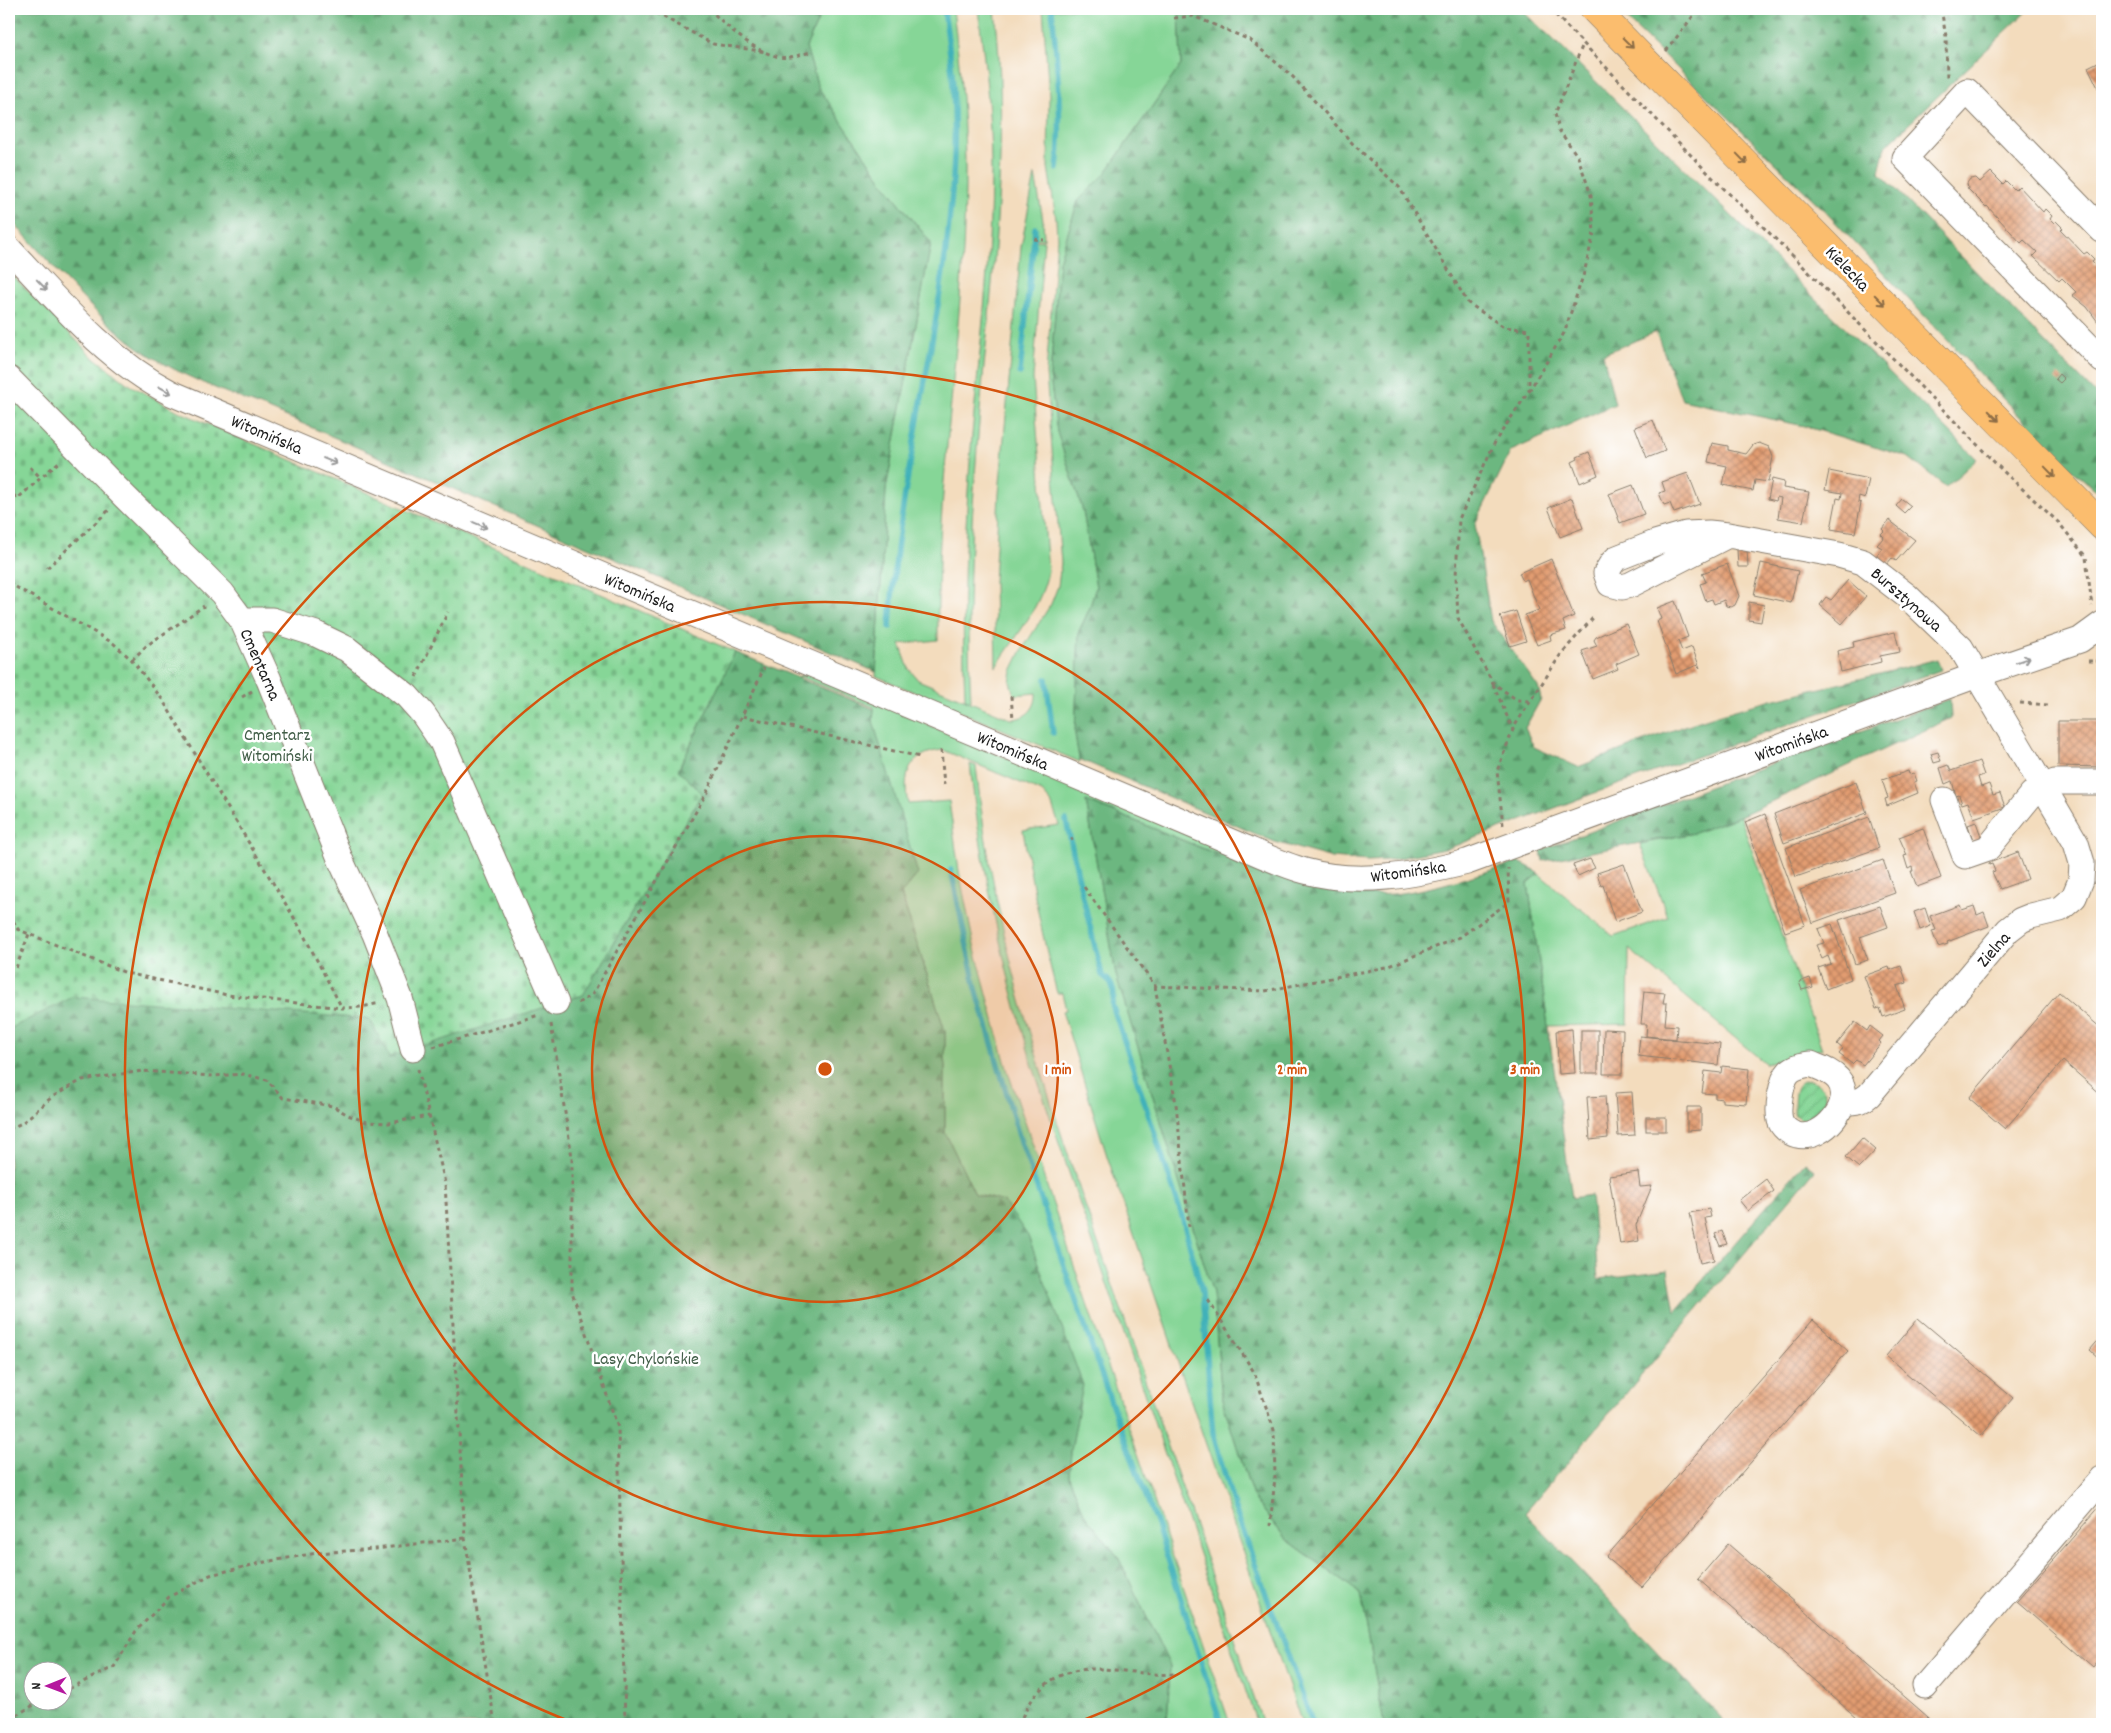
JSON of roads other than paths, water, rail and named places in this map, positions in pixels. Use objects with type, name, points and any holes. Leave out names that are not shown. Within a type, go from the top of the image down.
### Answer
[{"type":"main road","name":"Kielecka","points":[[1594,9],[2102,526]]},
{"type":"street","points":[[2102,230],[1966,91],[1905,158],[2102,360]]},
{"type":"street","name":"Witomińska","points":[[9,249],[101,345],[143,377],[171,393],[1240,846],[1306,871],[1354,877],[1401,876],[1468,862],[1977,675],[2091,641],[2098,619]]},
{"type":"street","name":"Cmentarna","points":[[9,379],[222,593],[242,620],[269,680],[341,861],[400,998],[413,1051]]},
{"type":"street","name":"Bursztynowa","points":[[1728,535],[1839,555],[1863,562],[1907,596],[1961,648],[1977,675]]},
{"type":"street","points":[[242,620],[272,620],[316,634],[346,649],[407,696],[423,714],[442,742],[549,1013]]},
{"type":"street","name":"Zielna","points":[[1843,1101],[1854,1103],[1862,1101],[1869,1095],[2008,930],[2021,920],[2060,909],[2074,897],[2081,880],[2082,863],[2076,843],[1977,675]]},
{"type":"street","points":[[1944,800],[1965,856],[1988,848],[2032,794],[2044,787],[2055,782],[2102,782]]},
{"type":"street","points":[[1925,1686],[2102,1479]]},
{"type":"waterway","points":[[890,627],[900,526],[943,274],[951,206],[954,156],[954,105],[952,68],[944,9]]},
{"type":"waterway","points":[[1052,9],[1059,109],[1057,169]]},
{"type":"waterway","points":[[1020,373],[1035,228]]},
{"type":"waterway","points":[[1046,679],[1053,733]]},
{"type":"waterway","points":[[1066,820],[1102,975],[1113,988],[1112,1004],[1182,1216],[1202,1292],[1213,1434],[1233,1503],[1313,1724]]},
{"type":"waterway","points":[[951,870],[975,985],[1018,1133],[1111,1402],[1158,1528],[1221,1724]]},
{"type":"park label","name":"Cmentarz Witomiński","points":[[277,744]]},
{"type":"park label","name":"Lasy Chylońskie","points":[[646,1358]]}]
